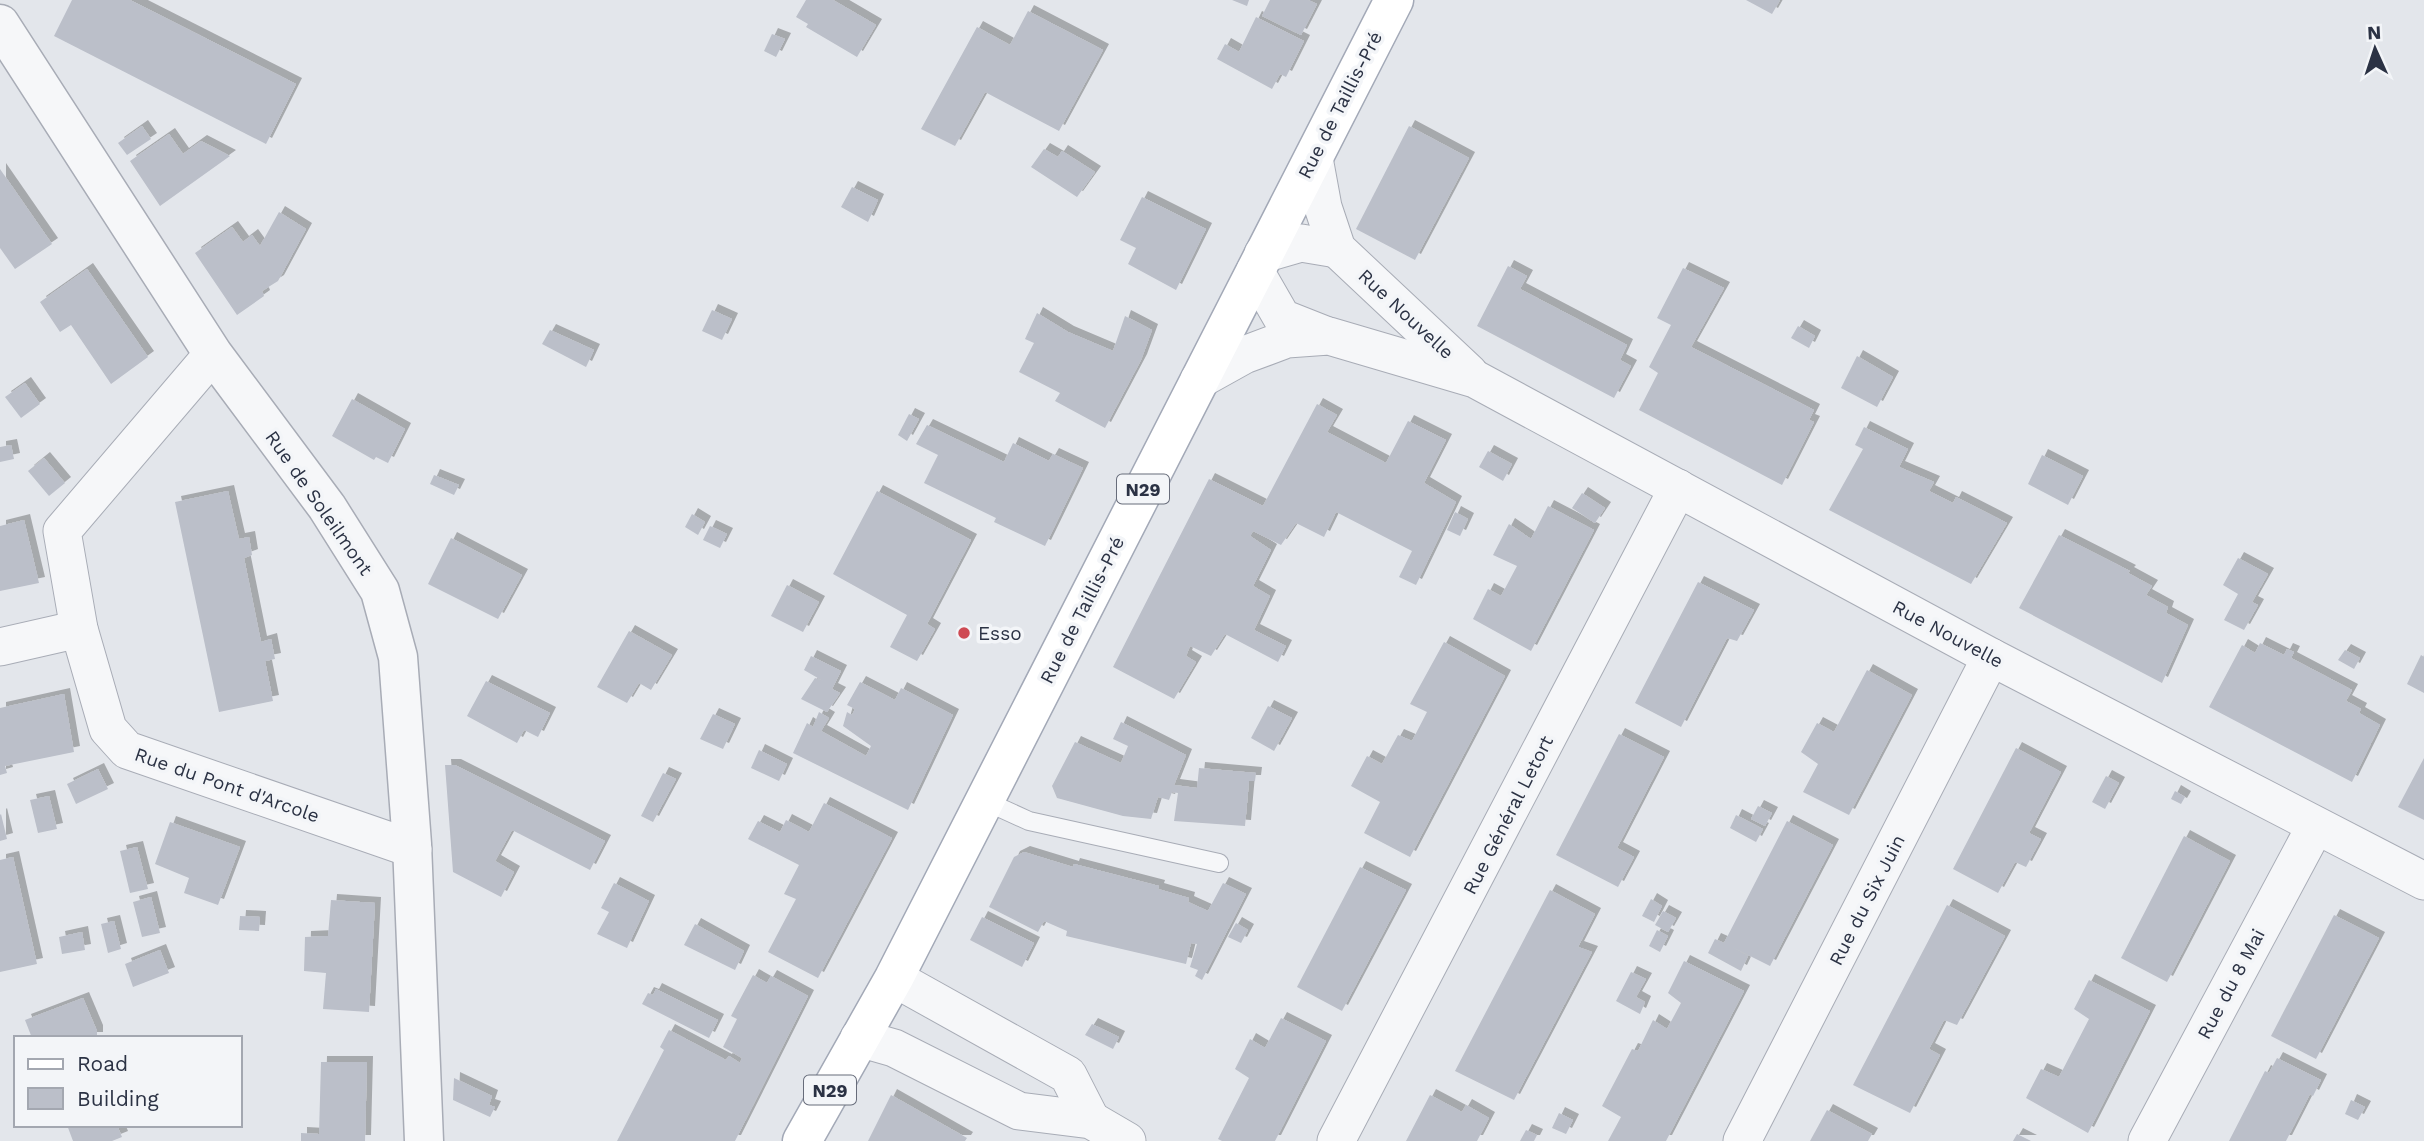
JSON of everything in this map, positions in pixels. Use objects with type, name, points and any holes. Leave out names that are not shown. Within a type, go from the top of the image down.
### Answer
[{"type":"main road","name":"Rue de Taillis-Pré","points":[[802,1141],[894,978],[1394,0]]},
{"type":"street","name":"Rue de Soleilmont","points":[[0,23],[213,354],[327,507],[380,591],[398,657],[413,849],[424,1141]]},
{"type":"street","name":"Rue Nouvelle","points":[[1314,158],[1323,207],[1337,250],[1475,379]]},
{"type":"street","points":[[1259,263],[1301,243],[1337,250]]},
{"type":"street","name":"Rue Nouvelle","points":[[1259,263],[1282,318],[1329,336],[1475,379],[1991,657],[2315,827],[2424,881]]},
{"type":"street","name":"Rue Nouvelle","points":[[1199,380],[1244,355],[1287,339],[1329,336]]},
{"type":"street","name":"Rue du Pont d'Arcole","points":[[213,354],[62,530],[79,629],[108,729],[127,750],[413,849]]},
{"type":"street","name":"Rue Général Letort","points":[[1336,1141],[1678,488]]},
{"type":"street","points":[[0,647],[79,629]]},
{"type":"street","name":"Rue du Six Juin","points":[[1742,1141],[1991,657]]},
{"type":"street","name":"Rue du 8 Mai","points":[[2147,1141],[2315,827]]},
{"type":"street","points":[[894,978],[1068,1075],[1091,1120]]},
{"type":"street","points":[[859,1038],[894,1048],[1019,1111],[1091,1120],[1127,1141]]},
{"type":"lane","points":[[985,801],[1029,821],[1219,863]]},
{"type":"building","points":[[72,0],[130,0],[296,84],[266,144],[54,36]]},
{"type":"building","points":[[806,0],[833,0],[876,25],[857,57],[806,27],[808,24],[796,17]]},
{"type":"building","points":[[1232,0],[1249,0],[1247,6]]},
{"type":"building","points":[[1270,0],[1308,0],[1317,4],[1301,35],[1262,16]]},
{"type":"building","points":[[1746,0],[1780,0],[1772,14]]},
{"type":"building","points":[[1028,11],[1103,50],[1059,131],[985,92],[955,146],[921,129],[977,27],[1010,45]]},
{"type":"building","points":[[1256,17],[1304,41],[1286,77],[1280,74],[1272,89],[1217,59],[1225,44],[1239,52]]},
{"type":"building","points":[[772,34],[785,39],[776,57],[764,51]]},
{"type":"building","points":[[142,126],[151,139],[127,155],[118,143]]},
{"type":"building","points":[[1409,126],[1469,158],[1415,260],[1356,229]]},
{"type":"building","points":[[169,134],[183,154],[201,141],[230,156],[160,206],[130,161]]},
{"type":"building","points":[[1044,149],[1058,157],[1062,151],[1095,172],[1077,197],[1031,167]]},
{"type":"building","points":[[0,169],[52,244],[15,269],[0,248]]},
{"type":"building","points":[[852,187],[878,200],[868,222],[841,207]]},
{"type":"building","points":[[1142,197],[1206,229],[1176,290],[1128,264],[1136,248],[1120,240]]},
{"type":"building","points":[[279,212],[306,229],[278,281],[262,291],[264,296],[237,315],[195,253],[232,227],[243,242],[252,235],[260,246]]},
{"type":"building","points":[[1508,266],[1527,276],[1520,289],[1627,345],[1620,360],[1631,366],[1614,398],[1477,326]]},
{"type":"building","points":[[1683,268],[1724,288],[1691,347],[1814,410],[1809,420],[1814,422],[1782,485],[1639,410],[1658,373],[1649,367],[1671,325],[1657,318]]},
{"type":"building","points":[[87,269],[148,357],[111,384],[71,325],[60,332],[40,302]]},
{"type":"building","points":[[712,310],[732,319],[722,340],[702,331]]},
{"type":"building","points":[[1037,313],[1068,332],[1113,351],[1125,316],[1152,330],[1141,360],[1105,428],[1055,401],[1060,393],[1019,372],[1034,343],[1025,339]]},
{"type":"building","points":[[1798,326],[1815,336],[1809,348],[1791,338]]},
{"type":"building","points":[[550,330],[594,350],[586,367],[542,344]]},
{"type":"building","points":[[1857,356],[1893,377],[1877,407],[1841,388]]},
{"type":"building","points":[[25,383],[40,404],[21,418],[5,397]]},
{"type":"building","points":[[352,399],[405,429],[388,463],[376,457],[374,460],[332,436]]},
{"type":"building","points":[[1317,404],[1337,415],[1327,432],[1386,463],[1408,421],[1446,440],[1424,483],[1456,502],[1416,585],[1399,577],[1412,551],[1336,512],[1324,537],[1296,523],[1281,545],[1253,531],[1250,536],[1271,550],[1253,586],[1270,596],[1254,630],[1286,646],[1278,662],[1225,634],[1211,656],[1190,646],[1186,656],[1196,662],[1174,699],[1113,667],[1209,479],[1263,506]]},
{"type":"building","points":[[909,414],[919,419],[907,441],[898,435]]},
{"type":"building","points":[[927,425],[1004,462],[1013,443],[1049,461],[1053,454],[1083,468],[1045,546],[994,522],[996,518],[924,483],[938,455],[916,444]]},
{"type":"building","points":[[1864,427],[1908,449],[1899,467],[1934,482],[1929,491],[1953,503],[1956,497],[2007,523],[1971,584],[1829,510],[1863,449],[1855,445]]},
{"type":"building","points":[[11,445],[14,459],[0,462],[0,447]]},
{"type":"building","points":[[1488,451],[1512,464],[1503,481],[1479,467]]},
{"type":"building","points":[[2042,455],[2083,476],[2068,505],[2028,484]]},
{"type":"building","points":[[44,458],[65,483],[49,496],[28,471]]},
{"type":"building","points":[[434,475],[459,485],[454,495],[430,484]]},
{"type":"building","points":[[228,491],[239,539],[249,537],[252,555],[244,558],[261,642],[271,639],[275,659],[265,661],[273,701],[219,712],[175,502]]},
{"type":"building","points":[[877,491],[971,540],[927,624],[935,629],[917,661],[890,647],[907,615],[833,574]]},
{"type":"building","points":[[1582,493],[1605,508],[1595,523],[1572,508]]},
{"type":"building","points":[[1548,506],[1594,530],[1531,651],[1473,619],[1488,589],[1501,596],[1517,566],[1493,555],[1509,524],[1531,539]]},
{"type":"building","points":[[1455,512],[1468,519],[1460,536],[1447,530]]},
{"type":"building","points":[[692,514],[705,522],[698,535],[685,527]]},
{"type":"building","points":[[24,520],[39,583],[0,591],[0,526]]},
{"type":"building","points":[[710,526],[727,534],[720,548],[703,540]]},
{"type":"building","points":[[2059,535],[2130,571],[2128,573],[2152,586],[2146,595],[2168,607],[2166,613],[2188,625],[2162,683],[2019,608]]},
{"type":"building","points":[[451,538],[522,575],[498,619],[428,584]]},
{"type":"building","points":[[2238,558],[2268,574],[2252,602],[2258,605],[2244,630],[2224,620],[2238,594],[2223,585]]},
{"type":"building","points":[[1698,582],[1754,610],[1737,641],[1727,638],[1681,727],[1635,703]]},
{"type":"building","points":[[787,585],[819,602],[803,632],[771,616]]},
{"type":"building","points":[[629,631],[672,655],[651,690],[639,683],[627,703],[597,687]]},
{"type":"building","points":[[1444,642],[1505,676],[1410,857],[1364,833],[1380,802],[1351,786],[1367,756],[1382,764],[1398,735],[1412,741],[1427,712],[1410,704]]},
{"type":"building","points":[[2260,643],[2284,655],[2287,649],[2294,652],[2291,658],[2352,690],[2346,701],[2361,709],[2359,713],[2380,725],[2352,782],[2209,707],[2242,645],[2255,653]]},
{"type":"building","points":[[2345,650],[2360,658],[2354,669],[2338,660]]},
{"type":"building","points":[[2421,655],[2424,657],[2424,693],[2407,684]]},
{"type":"building","points":[[811,656],[841,671],[832,689],[840,693],[827,712],[801,699],[815,678],[823,681],[804,670]]},
{"type":"building","points":[[1867,670],[1912,695],[1849,815],[1803,792],[1818,764],[1801,752],[1817,723],[1834,732]]},
{"type":"building","points":[[486,681],[550,713],[538,737],[524,730],[517,743],[467,716]]},
{"type":"building","points":[[860,682],[895,700],[901,688],[953,715],[908,810],[793,753],[807,723],[813,727],[819,712],[829,718],[821,731],[866,756],[871,746],[843,726],[847,712],[852,715],[855,709],[847,705]]},
{"type":"building","points":[[64,694],[74,752],[5,766],[7,773],[0,775],[0,708]]},
{"type":"building","points":[[1268,706],[1292,718],[1274,751],[1251,738]]},
{"type":"building","points":[[713,714],[735,724],[723,749],[700,739]]},
{"type":"building","points":[[1121,722],[1186,755],[1174,785],[1197,788],[1199,768],[1256,773],[1255,781],[1249,781],[1245,826],[1174,821],[1178,793],[1172,792],[1169,800],[1158,797],[1151,819],[1123,816],[1057,798],[1052,786],[1075,742],[1121,763],[1128,746],[1113,739]]},
{"type":"building","points":[[1619,734],[1664,757],[1617,848],[1634,857],[1618,887],[1556,855]]},
{"type":"building","points":[[2016,748],[2061,772],[2029,833],[2041,839],[2026,867],[2015,862],[1998,893],[1953,869]]},
{"type":"building","points":[[759,750],[787,764],[779,781],[751,768]]},
{"type":"building","points":[[2424,758],[2424,820],[2398,807]]},
{"type":"building","points":[[445,765],[455,765],[605,841],[590,870],[512,830],[495,861],[514,872],[501,897],[453,872]]},
{"type":"building","points":[[98,769],[108,789],[76,804],[67,784]]},
{"type":"building","points":[[663,773],[676,779],[653,822],[641,816]]},
{"type":"building","points":[[2106,776],[2119,783],[2105,809],[2092,802]]},
{"type":"building","points":[[2175,791],[2185,797],[2181,804],[2171,799]]},
{"type":"building","points":[[49,796],[57,829],[38,833],[30,800]]},
{"type":"building","points":[[824,803],[892,838],[818,978],[768,952],[796,899],[784,894],[799,865],[748,839],[758,821],[780,832],[786,820],[809,832]]},
{"type":"building","points":[[1758,806],[1772,813],[1765,826],[1751,819]]},
{"type":"building","points":[[0,815],[7,839],[0,841]]},
{"type":"building","points":[[1736,815],[1763,829],[1756,842],[1730,828]]},
{"type":"building","points":[[1787,821],[1833,845],[1770,966],[1732,947],[1748,956],[1741,971],[1708,953],[1715,939],[1724,943]]},
{"type":"building","points":[[170,822],[240,847],[218,905],[184,893],[189,878],[155,864]]},
{"type":"building","points":[[2184,836],[2230,861],[2167,982],[2121,958]]},
{"type":"building","points":[[137,847],[148,889],[130,893],[120,851]]},
{"type":"building","points":[[1024,852],[1073,867],[1074,864],[1159,886],[1158,889],[1189,898],[1188,902],[1208,911],[1223,883],[1246,894],[1202,980],[1195,976],[1198,970],[1190,967],[1197,944],[1191,943],[1186,964],[1066,936],[1067,931],[1044,921],[1038,932],[989,907],[1014,857]]},
{"type":"building","points":[[13,857],[37,964],[0,972],[0,860]]},
{"type":"building","points":[[1360,867],[1406,890],[1342,1011],[1297,987]]},
{"type":"building","points":[[614,883],[649,901],[627,948],[597,934],[609,912],[601,908]]},
{"type":"building","points":[[1550,890],[1595,914],[1578,947],[1592,952],[1514,1100],[1455,1071]]},
{"type":"building","points":[[151,897],[160,933],[142,937],[133,902]]},
{"type":"building","points":[[1651,899],[1662,906],[1654,922],[1642,916]]},
{"type":"building","points":[[331,900],[375,903],[369,1012],[323,1009],[326,973],[304,971],[305,937],[328,936]]},
{"type":"building","points":[[1947,905],[2005,936],[1957,1025],[1944,1020],[1929,1049],[1940,1055],[1910,1113],[1853,1085]]},
{"type":"building","points":[[1663,911],[1676,918],[1668,932],[1655,925]]},
{"type":"building","points":[[2334,915],[2379,938],[2316,1059],[2271,1036]]},
{"type":"building","points":[[240,916],[260,917],[259,931],[239,930]]},
{"type":"building","points":[[982,917],[1034,943],[1022,967],[970,940]]},
{"type":"building","points":[[114,921],[121,949],[108,953],[101,924]]},
{"type":"building","points":[[1236,923],[1248,930],[1241,943],[1228,937]]},
{"type":"building","points":[[695,924],[744,951],[735,970],[684,945]]},
{"type":"building","points":[[1657,930],[1668,936],[1660,952],[1649,946]]},
{"type":"building","points":[[82,932],[85,950],[62,954],[59,937]]},
{"type":"building","points":[[160,950],[169,973],[133,987],[125,964]]},
{"type":"building","points":[[1684,961],[1744,991],[1666,1141],[1608,1141],[1621,1117],[1602,1106],[1632,1049],[1638,1051],[1653,1020],[1667,1029],[1681,1003],[1668,993]]},
{"type":"building","points":[[1631,972],[1646,979],[1636,997],[1645,1002],[1640,1014],[1616,1001]]},
{"type":"building","points":[[753,975],[767,983],[771,976],[808,996],[735,1141],[617,1141],[664,1050],[660,1047],[669,1030],[726,1060],[729,1056],[740,1063],[742,1058],[723,1047],[737,1019],[731,1016]]},
{"type":"building","points":[[2089,980],[2150,1011],[2088,1133],[2026,1098],[2041,1069],[2059,1077],[2089,1019],[2074,1009]]},
{"type":"building","points":[[656,989],[718,1020],[709,1038],[642,1004],[648,993],[653,995]]},
{"type":"building","points":[[83,998],[97,1036],[31,1036],[25,1020]]},
{"type":"building","points":[[1281,1018],[1326,1041],[1275,1141],[1218,1139],[1249,1078],[1235,1069],[1250,1039],[1265,1048]]},
{"type":"building","points":[[1092,1024],[1119,1037],[1113,1049],[1085,1035]]},
{"type":"building","points":[[2277,1058],[2321,1080],[2313,1096],[2310,1094],[2286,1141],[2229,1141],[2265,1071],[2269,1073]]},
{"type":"building","points":[[321,1062],[367,1062],[365,1141],[301,1141],[301,1133],[319,1134]]},
{"type":"building","points":[[454,1078],[492,1096],[489,1105],[495,1107],[490,1117],[453,1100]]},
{"type":"building","points":[[891,1095],[967,1138],[965,1141],[868,1141]]},
{"type":"building","points":[[1430,1095],[1462,1112],[1466,1105],[1489,1118],[1477,1141],[1406,1141]]},
{"type":"building","points":[[2351,1100],[2365,1107],[2358,1120],[2345,1114]]},
{"type":"building","points":[[1827,1110],[1872,1134],[1868,1141],[1810,1141]]},
{"type":"building","points":[[1559,1113],[1573,1120],[1566,1134],[1552,1128]]},
{"type":"building","points":[[68,1127],[118,1127],[122,1137],[112,1141],[73,1141]]},
{"type":"building","points":[[1526,1130],[1537,1135],[1534,1141],[1520,1141]]},
{"type":"building","points":[[2017,1134],[2031,1141],[2013,1141]]},
{"type":"place","name":"Esso","points":[[964,633]]}]
